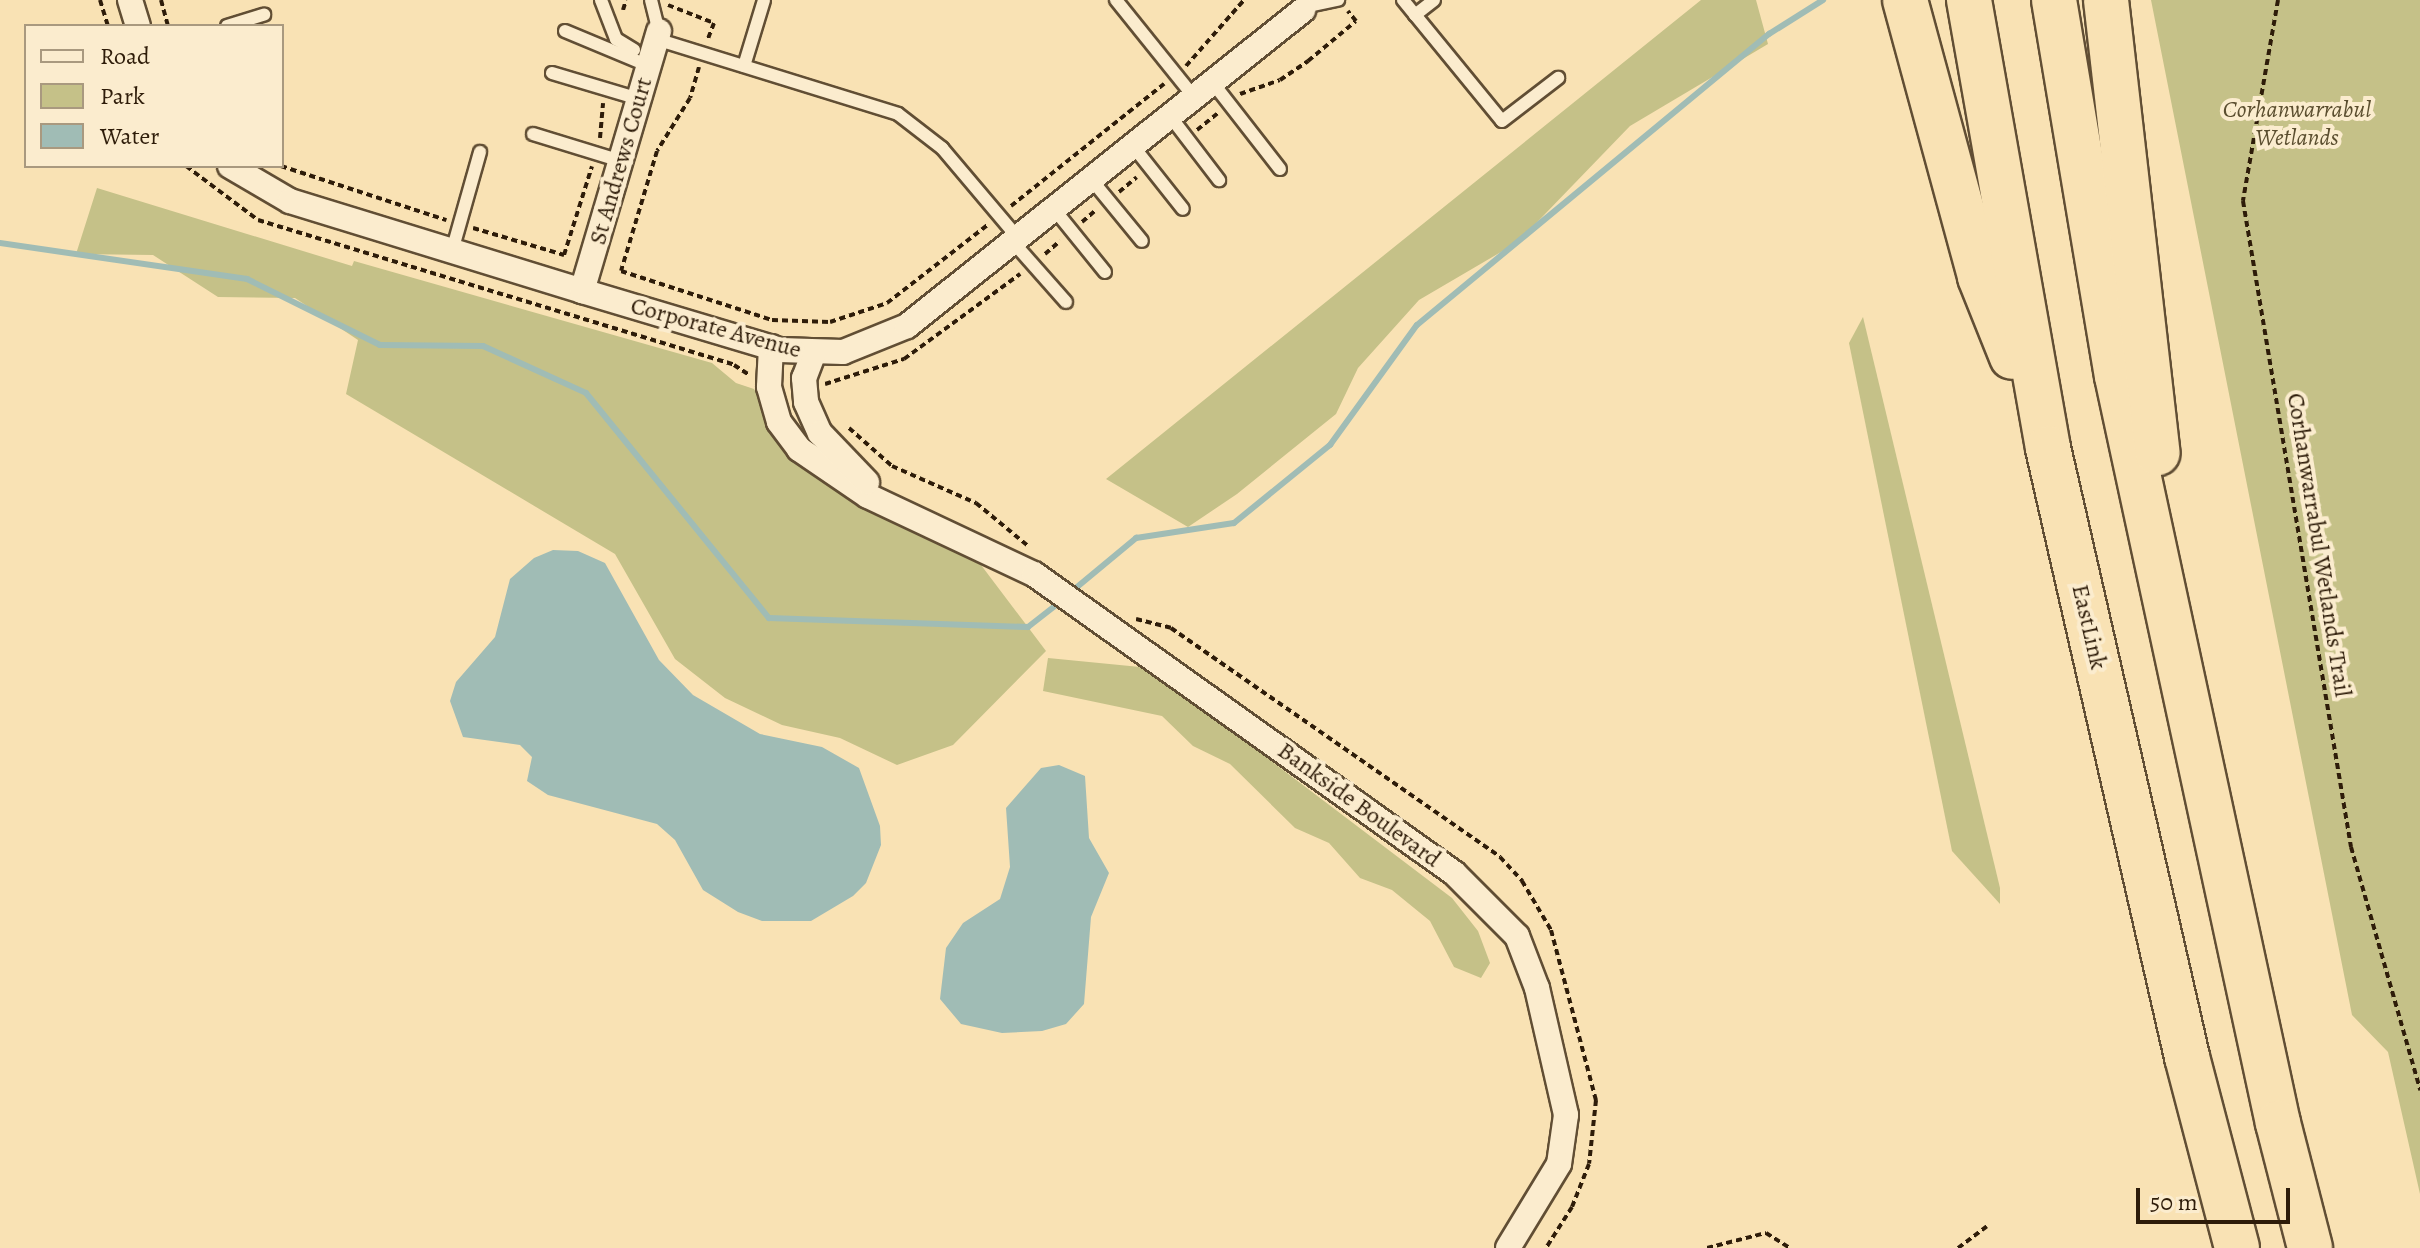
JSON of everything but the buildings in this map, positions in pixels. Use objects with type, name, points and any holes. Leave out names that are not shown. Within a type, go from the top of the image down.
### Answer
[{"type":"highway","points":[[1905,0],[1980,277],[2048,448]]},
{"type":"highway","name":"EastLink","points":[[1969,0],[2048,448],[2187,1057],[2237,1248]]},
{"type":"highway","points":[[2054,0],[2117,376],[2162,568],[2278,1123],[2310,1248]]},
{"type":"highway","points":[[2106,0],[2114,107],[2156,417],[2162,568]]},
{"type":"street","points":[[130,0],[137,24]]},
{"type":"street","name":"Corporate Avenue","points":[[233,168],[290,201],[771,347],[813,355],[854,349],[896,332],[1016,240],[1304,5]]},
{"type":"street","name":"St Andrews Court","points":[[582,291],[654,49]]},
{"type":"street","name":"Bankside Boulevard","points":[[771,347],[769,387],[779,422],[799,449],[868,496],[1034,574],[1454,873],[1517,936],[1537,988],[1566,1115],[1559,1164],[1508,1248]]},
{"type":"street","name":"Bankside Boulevard","points":[[813,355],[803,387],[820,433],[850,469],[906,513]]},
{"type":"lane","points":[[601,0],[616,39],[654,49]]},
{"type":"lane","points":[[653,0],[654,49]]},
{"type":"lane","points":[[744,66],[764,0]]},
{"type":"lane","points":[[1116,0],[1176,74],[1203,90],[1280,169]]},
{"type":"lane","points":[[1304,5],[1338,0]]},
{"type":"lane","points":[[1403,0],[1502,121],[1558,78]]},
{"type":"lane","points":[[1415,15],[1434,0]]},
{"type":"lane","points":[[234,24],[264,15]]},
{"type":"lane","points":[[565,31],[654,49],[702,53],[898,114],[942,148],[1066,302]]},
{"type":"lane","points":[[552,73],[639,99]]},
{"type":"lane","points":[[1170,116],[1219,180]]},
{"type":"lane","points":[[533,134],[621,161]]},
{"type":"lane","points":[[1133,146],[1183,209]]},
{"type":"lane","points":[[452,251],[480,152]]},
{"type":"lane","points":[[1091,179],[1142,241]]},
{"type":"lane","points":[[1054,209],[1105,272]]},
{"type":"path","points":[[100,0],[107,24]]},
{"type":"path","points":[[161,0],[167,24]]},
{"type":"path","points":[[616,39],[626,0]]},
{"type":"path","points":[[653,0],[714,23],[690,98],[657,151],[621,271],[772,320],[830,322],[887,303],[999,216],[1176,74],[1244,0]]},
{"type":"path","name":"Corhanwarrabul Wetlands Trail","points":[[2278,0],[2243,201],[2351,847],[2420,1090]]},
{"type":"path","points":[[284,167],[564,255],[604,120],[603,88]]},
{"type":"path","points":[[189,168],[258,220],[734,365],[754,387]]},
{"type":"path","points":[[1958,1248],[1987,1226]]},
{"type":"path","points":[[1707,1248],[1766,1233],[1790,1248]]},
{"type":"green space","points":[[1701,0],[1756,0],[1768,44],[1630,126],[1518,242],[1419,300],[1358,368],[1336,414],[1237,494],[1188,527],[1106,479]]},
{"type":"green space","name":"Corhanwarrabul Wetlands","points":[[2151,0],[2420,0],[2420,1194],[2388,1052],[2352,1015]]},
{"type":"green space","points":[[97,188],[352,266],[354,261],[712,363],[736,383],[754,389],[799,463],[981,565],[1046,651],[953,745],[897,765],[840,738],[782,725],[725,698],[675,659],[615,554],[346,394],[358,340],[295,298],[218,297],[153,255],[76,254]]},
{"type":"green space","points":[[1863,317],[2000,888],[2000,904],[1952,851],[1849,343]]},
{"type":"green space","points":[[1048,658],[1140,667],[1192,701],[1452,898],[1478,931],[1490,963],[1481,978],[1454,967],[1430,921],[1392,890],[1360,878],[1329,843],[1295,828],[1230,764],[1193,746],[1162,716],[1043,691]]},
{"type":"water","points":[[553,550],[578,551],[605,563],[659,660],[693,695],[760,734],[822,747],[859,768],[880,826],[881,845],[866,883],[853,896],[811,921],[762,921],[738,912],[703,890],[675,840],[657,824],[548,795],[527,781],[532,757],[520,745],[463,737],[450,701],[456,682],[495,637],[510,579],[534,558]]},
{"type":"water","points":[[1059,765],[1085,776],[1089,838],[1109,873],[1091,917],[1084,1004],[1066,1024],[1042,1031],[1002,1033],[961,1024],[940,999],[946,948],[963,923],[1000,899],[1010,867],[1006,808],[1041,768]]},
{"type":"waterway","points":[[1071,592],[1136,538],[1234,523],[1330,445],[1417,325],[1769,34],[1823,0]]},
{"type":"waterway","points":[[0,243],[247,279],[380,345],[483,346],[586,393],[769,618],[1028,627],[1060,602]]}]
